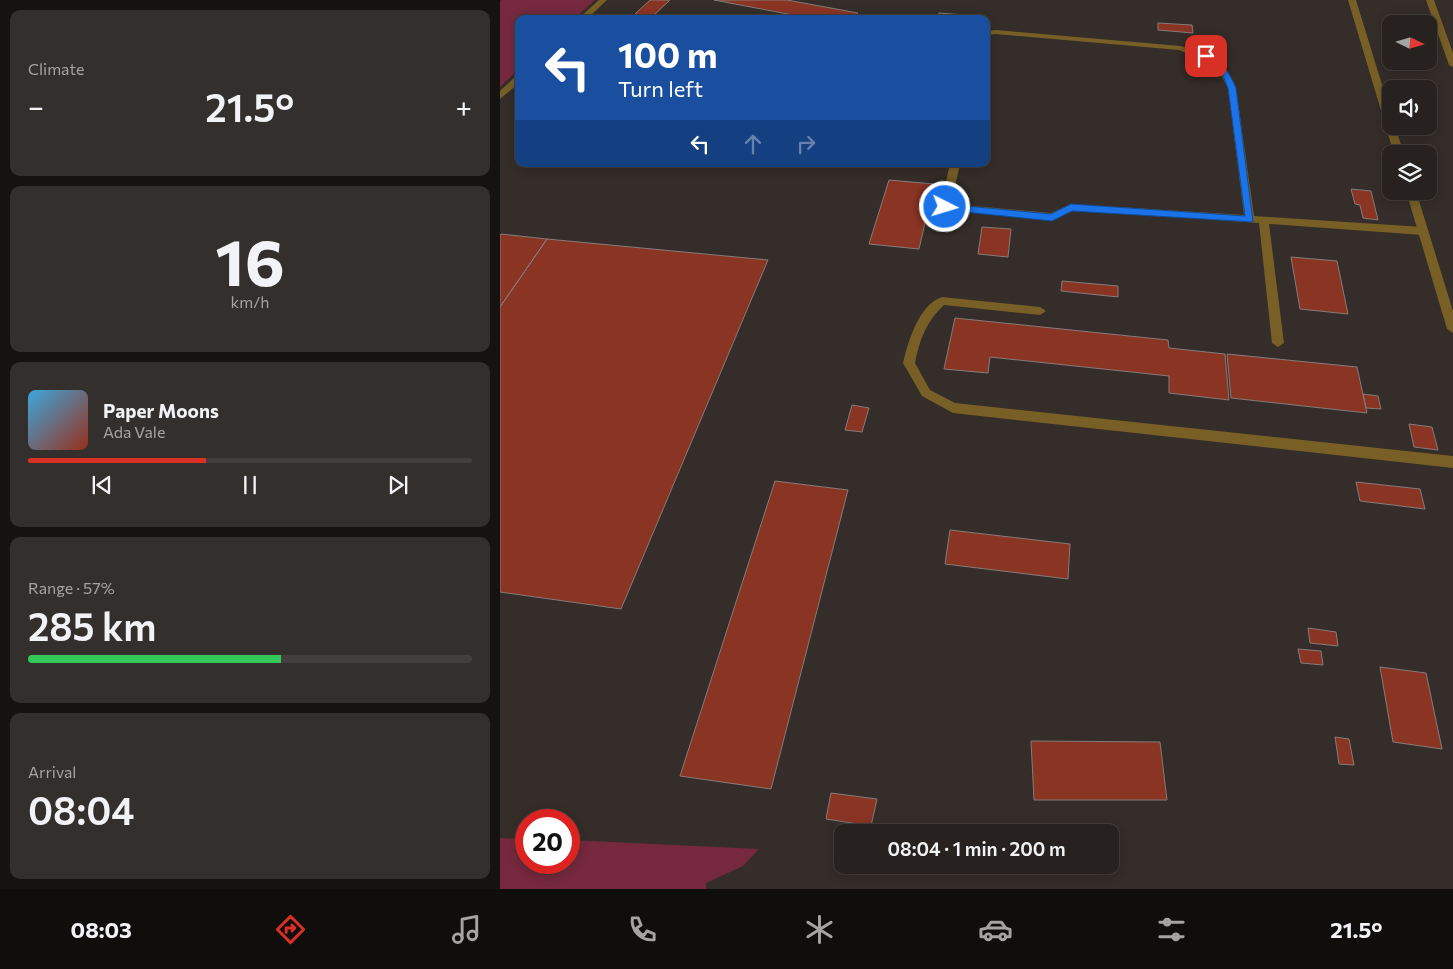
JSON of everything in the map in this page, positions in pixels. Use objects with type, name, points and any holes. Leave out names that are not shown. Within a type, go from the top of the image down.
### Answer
[{"type":"street","points":[[586,15],[603,0]]},
{"type":"street","points":[[1352,0],[1396,145]]},
{"type":"street","points":[[1430,0],[1453,65]]},
{"type":"street","points":[[990,33],[1180,48],[1206,56],[1226,72],[1232,88],[1250,220]]},
{"type":"street","points":[[500,96],[515,82]]},
{"type":"street","points":[[954,167],[945,207],[1052,217],[1071,208],[1423,231]]},
{"type":"street","points":[[1414,200],[1453,328]]},
{"type":"street","points":[[1264,220],[1278,343]]},
{"type":"street","points":[[1040,311],[942,301],[928,313],[915,334],[909,363],[926,393],[953,408],[1453,462]]},
{"type":"shaded area","points":[[595,0],[578,15],[515,15],[515,73],[500,87],[500,1]]},
{"type":"shaded area","points":[[500,838],[515,839],[515,874],[580,874],[580,841],[759,849],[743,866],[706,883],[706,889],[500,889]]},
{"type":"building","points":[[650,0],[670,0],[654,15],[635,14]]},
{"type":"building","points":[[714,0],[787,0],[858,13],[856,15],[793,15]]},
{"type":"building","points":[[939,13],[964,15],[938,15]]},
{"type":"building","points":[[1158,23],[1192,25],[1193,33],[1158,30]]},
{"type":"building","points":[[889,180],[934,184],[919,249],[869,244]]},
{"type":"building","points":[[1351,189],[1371,191],[1378,220],[1363,218],[1360,205],[1355,204]]},
{"type":"building","points":[[982,227],[1011,229],[1008,257],[978,254]]},
{"type":"building","points":[[500,235],[547,239],[500,307]]},
{"type":"building","points":[[547,239],[768,260],[621,609],[500,592],[500,307]]},
{"type":"building","points":[[1291,257],[1337,261],[1348,314],[1300,309]]},
{"type":"building","points":[[1062,281],[1118,286],[1118,297],[1061,291]]},
{"type":"building","points":[[955,318],[1168,340],[1169,348],[1225,354],[1229,400],[1169,393],[1169,376],[990,357],[988,373],[944,369]]},
{"type":"building","points":[[1227,354],[1357,367],[1367,413],[1231,398]]},
{"type":"building","points":[[1363,394],[1378,396],[1381,409],[1366,408]]},
{"type":"building","points":[[852,405],[869,408],[862,432],[845,430]]},
{"type":"building","points":[[1409,424],[1432,427],[1438,450],[1414,447]]},
{"type":"building","points":[[775,481],[848,490],[771,789],[680,776]]},
{"type":"building","points":[[1356,482],[1420,489],[1425,509],[1360,501]]},
{"type":"building","points":[[950,530],[1070,544],[1068,579],[945,564]]},
{"type":"building","points":[[1308,628],[1336,632],[1338,646],[1310,643]]},
{"type":"building","points":[[1298,649],[1321,651],[1323,665],[1301,663]]},
{"type":"building","points":[[1380,667],[1426,673],[1442,749],[1393,742]]},
{"type":"building","points":[[1335,737],[1349,739],[1354,765],[1339,764]]},
{"type":"building","points":[[1031,741],[1160,742],[1167,800],[1034,800]]},
{"type":"building","points":[[831,793],[877,799],[871,824],[826,819]]},
{"type":"route","points":[[945,207],[1052,217],[1071,208],[1250,220],[1232,88],[1226,72],[1206,56]]}]
